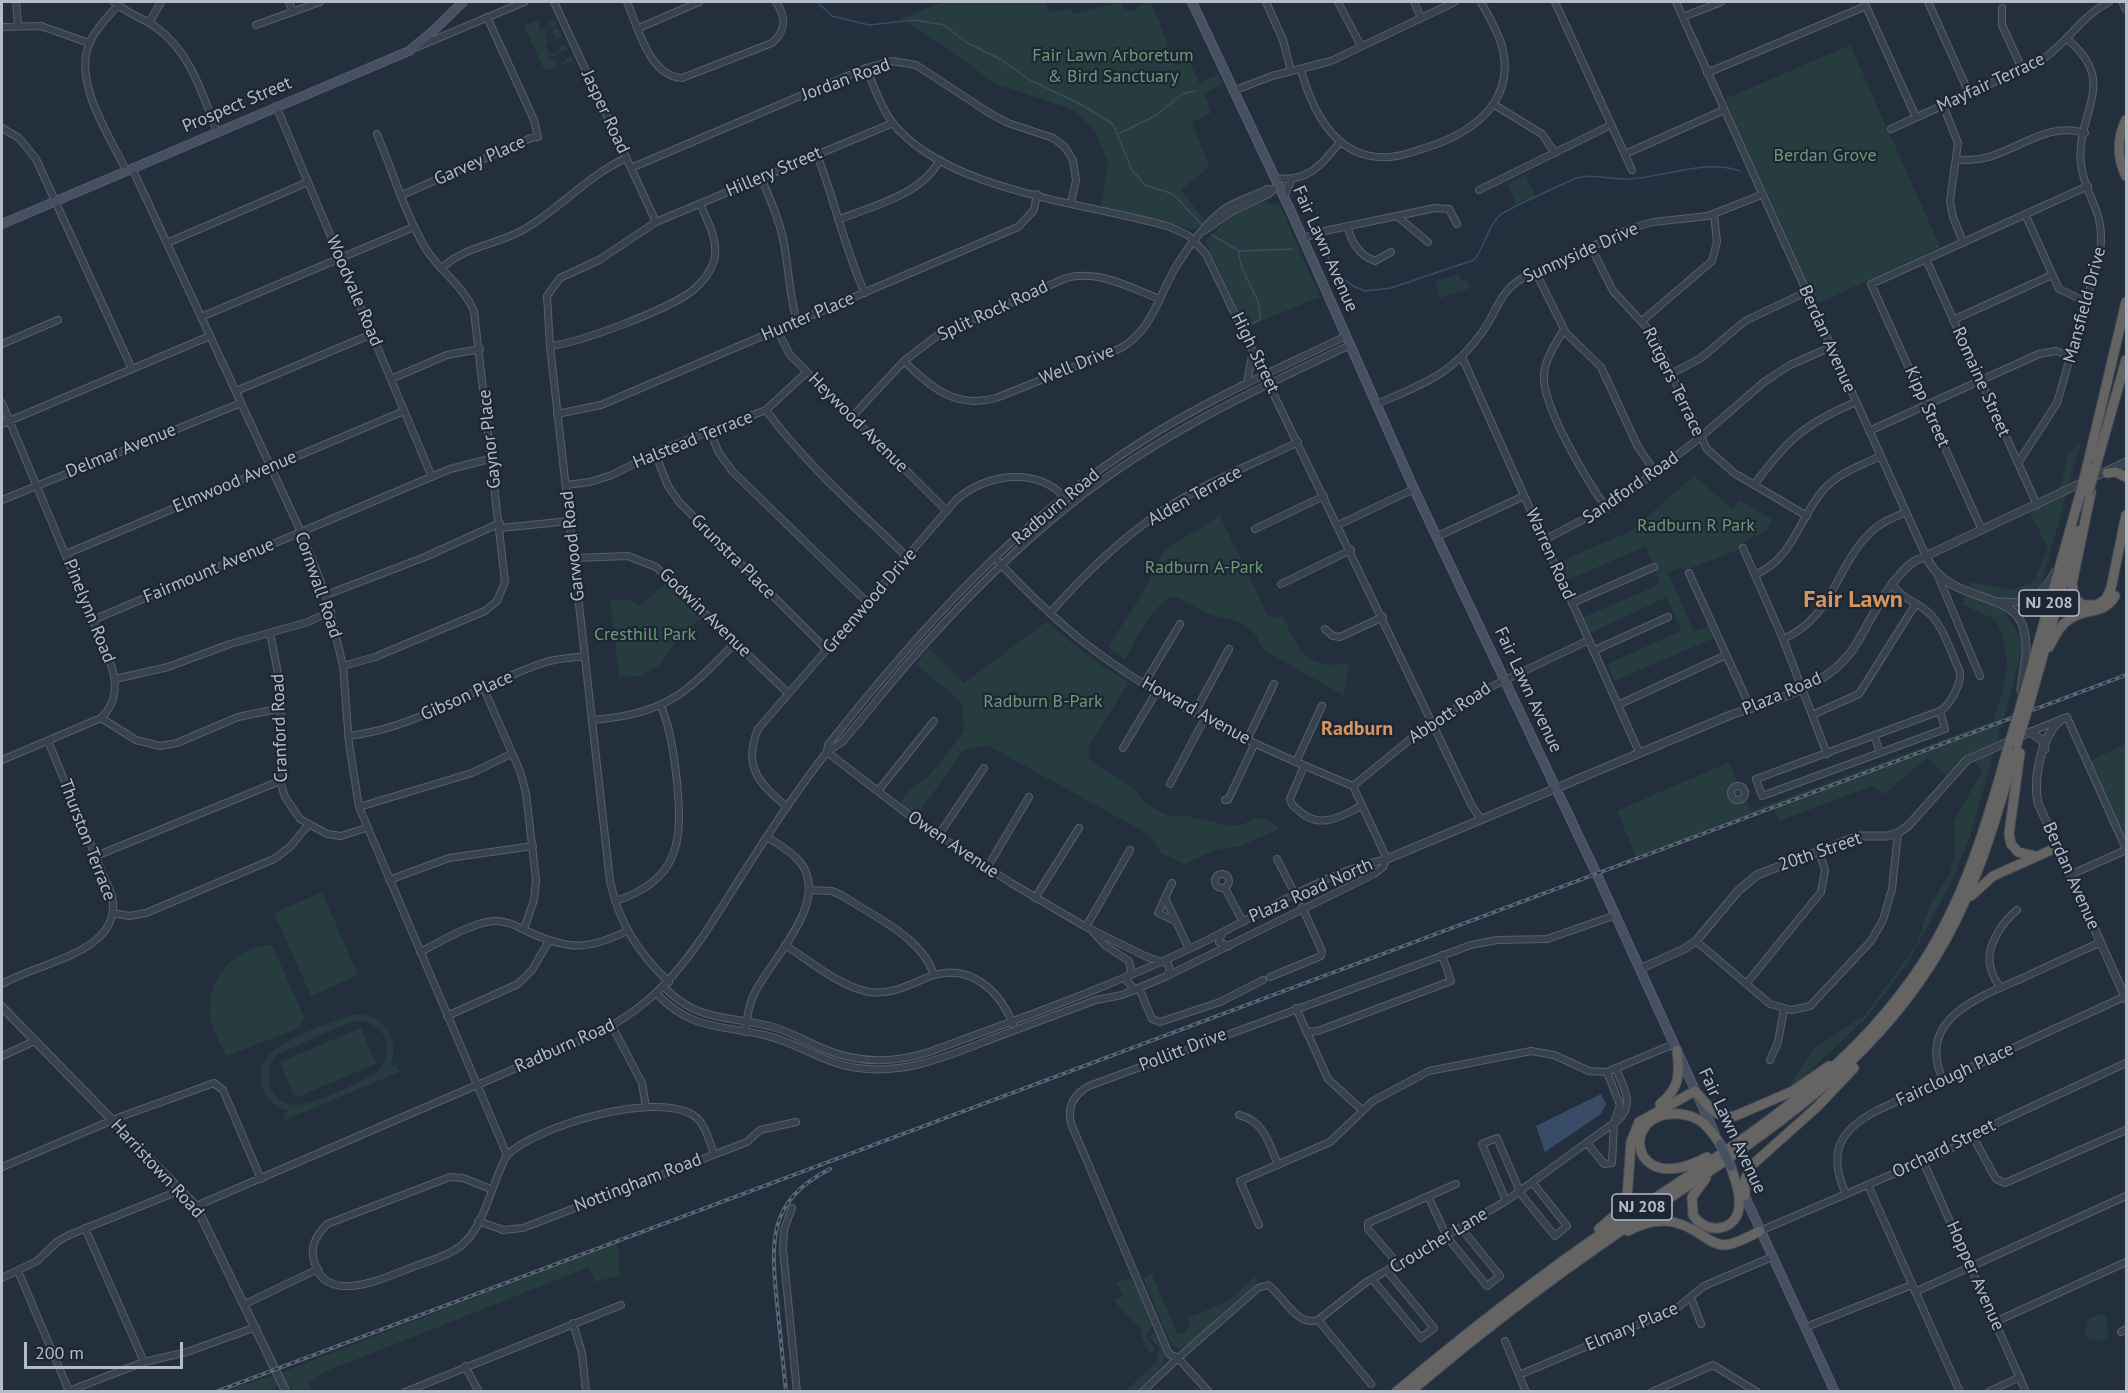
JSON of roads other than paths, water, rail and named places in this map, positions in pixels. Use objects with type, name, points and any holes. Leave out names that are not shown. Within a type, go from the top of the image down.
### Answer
[{"type":"highway","points":[[2127,120],[2120,145],[2120,161],[2127,176]]},
{"type":"highway","points":[[2127,137],[2127,159]]},
{"type":"highway","points":[[2087,467],[2127,302]]},
{"type":"highway","name":"NJ 208","points":[[2026,732],[2024,706],[2042,660],[2086,494],[2087,467],[2127,323]]},
{"type":"highway","name":"NJ 208","points":[[1410,1392],[1500,1318],[1751,1138],[1824,1078],[1882,1025],[1920,981],[1950,932],[1982,861],[2016,745],[2060,563],[2097,462],[2127,360]]},
{"type":"highway","points":[[2106,472],[2116,472],[2127,477]]},
{"type":"highway","points":[[2086,494],[2072,589],[2075,599],[2083,606],[2097,605],[2109,594],[2127,515]]},
{"type":"highway","points":[[2042,660],[2057,633],[2070,618],[2100,611],[2110,603],[2117,590],[2127,543]]},
{"type":"highway","points":[[2026,732],[2016,745],[2009,839],[2022,855],[2043,854]]},
{"type":"highway","name":"NJ 208","points":[[1882,1025],[1924,961],[1953,910],[2016,745]]},
{"type":"highway","points":[[1950,932],[1982,883],[2058,847]]},
{"type":"highway","points":[[1644,1117],[1695,1091],[1716,1114],[1735,1116],[1803,1085],[1882,1025]]},
{"type":"highway","points":[[1745,1196],[1745,1180],[1751,1166],[1834,1090],[1882,1025]]},
{"type":"highway","points":[[1536,1281],[1616,1215],[1624,1205],[1630,1185],[1632,1135],[1644,1117],[1676,1088],[1680,1074],[1675,1047]]},
{"type":"highway","points":[[1720,1144],[1702,1122],[1689,1115],[1675,1113],[1650,1123],[1642,1132],[1639,1143],[1642,1154],[1649,1162],[1661,1167],[1677,1168],[1697,1163],[1751,1138]]},
{"type":"highway","points":[[1731,1167],[1738,1190],[1738,1212],[1732,1222],[1722,1228],[1706,1227],[1696,1221],[1691,1209],[1695,1191],[1751,1138]]},
{"type":"highway","name":"NJ 208","points":[[1396,1392],[1536,1281],[1751,1138]]},
{"type":"highway","points":[[1581,1258],[1633,1228],[1655,1221],[1678,1222],[1721,1245],[1732,1243],[1760,1231]]},
{"type":"main road","points":[[409,51],[463,2]]},
{"type":"main road","name":"Fair Lawn Avenue","points":[[1191,2],[1274,178],[1275,188],[1284,197],[1414,489],[1616,915],[1835,1392]]},
{"type":"main road","name":"Prospect Street","points":[[2,224],[409,51]]},
{"type":"street","points":[[16,2],[18,25]]},
{"type":"street","points":[[149,23],[160,2]]},
{"type":"street","points":[[289,2],[293,12]]},
{"type":"street","points":[[256,26],[320,2]]},
{"type":"street","name":"Prospect Street","points":[[409,51],[524,2]]},
{"type":"street","name":"Jasper Road","points":[[554,2],[656,222]]},
{"type":"street","points":[[627,2],[659,69],[669,76],[682,78],[772,43],[780,34],[784,22],[782,11],[776,2]]},
{"type":"street","points":[[639,28],[699,2]]},
{"type":"street","points":[[1266,2],[1283,40],[1291,71]]},
{"type":"street","points":[[1338,2],[1361,46]]},
{"type":"street","points":[[1414,2],[1421,18]]},
{"type":"street","points":[[1233,92],[1291,71],[1331,61],[1455,2]]},
{"type":"street","points":[[1301,70],[1319,118],[1340,142],[1369,156],[1399,156],[1465,132],[1480,121],[1493,104],[1501,86],[1503,56],[1498,36],[1481,2]]},
{"type":"street","points":[[1555,2],[1632,170]]},
{"type":"street","name":"Berdan Avenue","points":[[1676,2],[1761,195],[1925,554],[1938,576],[1980,676]]},
{"type":"street","points":[[1683,17],[1720,2]]},
{"type":"street","points":[[1928,2],[1969,93]]},
{"type":"street","name":"Mayfair Terrace","points":[[1891,129],[2051,54],[2068,40],[2091,13],[2109,2]]},
{"type":"street","points":[[2123,2],[2127,9]]},
{"type":"street","points":[[2,27],[18,25],[52,28],[89,43],[116,3],[168,36],[188,62],[217,131]]},
{"type":"street","points":[[1707,73],[1865,4],[1916,117]]},
{"type":"street","points":[[2002,8],[2002,25],[2022,69]]},
{"type":"street","name":"Garvey Place","points":[[402,195],[538,137],[534,120],[487,17]]},
{"type":"street","name":"Mansfield Drive","points":[[2018,463],[2057,403],[2102,237],[2101,218],[2081,164],[2085,133],[2094,95],[2094,77],[2085,56],[2068,40]]},
{"type":"street","name":"Cornwall Road","points":[[89,43],[84,64],[86,83],[167,243],[301,532],[326,595],[343,666],[348,736],[359,807],[507,1155]]},
{"type":"street","name":"Jordan Road","points":[[631,168],[866,68],[892,61],[916,64],[991,114],[1008,123],[1053,138],[1065,147],[1073,160],[1076,180],[1071,203]]},
{"type":"street","name":"High Street","points":[[866,68],[881,104],[893,123],[906,136],[940,160],[975,177],[1170,227],[1194,242],[1214,268],[1434,722],[1472,806],[1481,819]]},
{"type":"street","points":[[1493,104],[1542,134],[1555,153]]},
{"type":"street","points":[[1943,105],[1957,137],[1957,159],[1950,201],[1953,217],[1963,242]]},
{"type":"street","name":"Woodvale Road","points":[[276,106],[432,477]]},
{"type":"street","points":[[1625,154],[1724,110]]},
{"type":"street","name":"Hillery Street","points":[[656,222],[893,123]]},
{"type":"street","points":[[1479,190],[1611,125]]},
{"type":"street","points":[[2,128],[19,138],[31,151],[132,369]]},
{"type":"street","points":[[1957,159],[1982,160],[2053,130],[2072,129],[2085,133]]},
{"type":"street","name":"Gaynor Place","points":[[343,666],[375,657],[479,614],[492,606],[501,595],[505,582],[477,322],[470,301],[427,250],[414,227],[378,134]]},
{"type":"street","points":[[1274,178],[1292,180],[1317,167],[1340,142]]},
{"type":"street","points":[[817,155],[835,200],[838,220],[865,293]]},
{"type":"street","points":[[443,267],[462,252],[503,239],[536,222],[604,168],[626,158]]},
{"type":"street","points":[[838,220],[915,188],[929,176],[940,160]]},
{"type":"street","points":[[761,178],[780,226],[789,294],[797,321]]},
{"type":"street","points":[[1284,197],[1292,180]]},
{"type":"street","points":[[167,243],[308,182]]},
{"type":"street","points":[[1926,259],[2088,186]]},
{"type":"street","name":"Well Drive","points":[[904,361],[926,383],[942,394],[969,401],[990,400],[1130,342],[1150,322],[1177,265],[1204,231],[1230,212],[1269,194],[1275,188]]},
{"type":"street","name":"Hunter Place","points":[[557,414],[601,405],[1018,226],[1034,210],[1037,194]]},
{"type":"street","name":"Sunnyside Drive","points":[[1377,404],[1442,375],[1462,357],[1481,334],[1506,290],[1536,273],[1641,225],[1714,214],[1761,195]]},
{"type":"street","points":[[550,346],[578,341],[674,301],[700,283],[713,262],[715,246],[700,204]]},
{"type":"street","points":[[1302,239],[1435,208],[1453,211],[1457,224]]},
{"type":"street","points":[[1642,321],[1712,261],[1717,242],[1714,214]]},
{"type":"street","points":[[2025,214],[2062,292],[2086,302]]},
{"type":"street","points":[[1398,217],[1428,242]]},
{"type":"street","name":"Garwood Road","points":[[656,222],[599,260],[555,282],[547,296],[546,305],[608,869],[615,901],[627,931],[666,985]]},
{"type":"street","points":[[201,317],[414,227]]},
{"type":"street","points":[[1348,227],[1352,242],[1369,258],[1378,260],[1391,252]]},
{"type":"street","name":"Rutgers Terrace","points":[[1591,247],[1613,291],[1652,333],[1700,438],[1724,465],[1807,516]]},
{"type":"street","name":"Kipp Street","points":[[1926,259],[1871,284],[1982,530]]},
{"type":"street","name":"Romaine Street","points":[[1926,259],[2037,505]]},
{"type":"street","points":[[1536,273],[1564,329],[1601,367],[1638,447],[1656,473]]},
{"type":"street","name":"Split Rock Road","points":[[852,417],[904,361],[925,344],[959,325],[1075,275],[1100,276],[1160,299]]},
{"type":"street","points":[[1953,320],[2052,275]]},
{"type":"street","points":[[1671,374],[1701,358],[1745,321],[1806,292]]},
{"type":"street","points":[[2,344],[58,320]]},
{"type":"street","points":[[1564,329],[1546,365],[1545,389],[1573,454],[1606,509]]},
{"type":"street","name":"Heywood Avenue","points":[[777,330],[785,348],[807,372],[947,512]]},
{"type":"street","points":[[236,391],[372,334]]},
{"type":"street","points":[[2,424],[210,336]]},
{"type":"street","name":"Radburn Road","points":[[827,752],[828,745],[885,675],[995,558],[1064,497],[1158,431],[1266,374],[1348,341]]},
{"type":"street","name":"Radburn Road","points":[[196,1206],[612,1026],[657,994],[690,957],[787,807],[827,752],[842,742],[930,638],[1002,566],[1070,504],[1163,439],[1348,341]]},
{"type":"street","name":"Sandford Road","points":[[1544,540],[1606,509],[1700,438],[1778,372],[1831,347]]},
{"type":"street","points":[[391,379],[447,355],[480,349]]},
{"type":"street","points":[[1247,383],[1253,349]]},
{"type":"street","points":[[1869,431],[2045,352],[2056,351],[2071,356]]},
{"type":"street","name":"Warren Road","points":[[1462,357],[1639,752]]},
{"type":"street","name":"Halstead Terrace","points":[[566,485],[590,482],[612,475],[655,453],[766,410],[807,372]]},
{"type":"street","points":[[1754,485],[1774,456],[1796,435],[1825,416],[1856,402]]},
{"type":"street","name":"Pinelynn Road","points":[[2,403],[35,486],[66,554],[115,679],[113,702],[101,718]]},
{"type":"street","name":"Delmar Avenue","points":[[2,500],[241,403]]},
{"type":"street","points":[[766,410],[784,436],[907,557]]},
{"type":"street","name":"Elmwood Avenue","points":[[66,554],[404,411]]},
{"type":"street","points":[[710,432],[719,453],[733,472],[868,603]]},
{"type":"street","name":"Alden Terrace","points":[[1050,613],[1108,553],[1150,519],[1196,492],[1298,442]]},
{"type":"street","name":"Grunstra Place","points":[[655,453],[668,486],[692,516],[827,650]]},
{"type":"street","points":[[1755,575],[1782,557],[1832,481],[1850,469],[1881,456]]},
{"type":"street","name":"Fairmount Avenue","points":[[93,620],[464,464],[493,458]]},
{"type":"street","name":"Plaza Road","points":[[1387,859],[1639,752],[1824,678],[1843,662],[1892,583],[1906,567],[1925,554],[2037,505],[2127,462]]},
{"type":"street","name":"Greenwood Drive","points":[[787,807],[762,784],[754,769],[752,753],[758,729],[947,512],[970,490],[1001,479],[1025,477],[1047,481],[1070,504]]},
{"type":"street","points":[[1338,525],[1414,489]]},
{"type":"street","points":[[1255,529],[1324,496]]},
{"type":"street","points":[[1438,536],[1524,496]]},
{"type":"street","points":[[1784,639],[1800,632],[1816,618],[1870,533],[1906,512]]},
{"type":"street","points":[[326,595],[500,525],[570,520]]},
{"type":"street","points":[[1743,548],[1784,639],[1814,714],[1827,754]]},
{"type":"street","points":[[1281,584],[1351,550]]},
{"type":"street","name":"Godwin Avenue","points":[[574,558],[618,555],[647,562],[663,572],[788,693]]},
{"type":"street","name":"Howard Avenue","points":[[995,558],[1050,613],[1094,650],[1144,684],[1247,740],[1353,786]]},
{"type":"street","points":[[1994,601],[2024,602],[2035,598],[2045,590],[2060,563]]},
{"type":"street","points":[[1572,603],[1654,567]]},
{"type":"street","points":[[1689,573],[1751,709]]},
{"type":"street","points":[[1938,576],[1965,592],[1994,601],[2015,612],[2025,632],[2024,706]]},
{"type":"street","points":[[1739,786],[1940,711],[1949,703],[1960,678],[1960,672],[1935,620],[1902,598],[1892,583]]},
{"type":"street","points":[[1882,600],[1902,598]]},
{"type":"street","points":[[1814,714],[1859,694],[1915,605]]},
{"type":"street","points":[[115,679],[168,667],[308,622],[331,611]]},
{"type":"street","points":[[1325,629],[1333,636],[1340,637],[1383,617]]},
{"type":"street","points":[[1593,651],[1668,617]]},
{"type":"street","points":[[1144,684],[1180,624]]},
{"type":"street","name":"Cranford Road","points":[[270,633],[279,674],[282,708],[280,781],[289,805],[308,825],[334,836],[349,835],[366,828]]},
{"type":"street","name":"Abbott Road","points":[[1353,786],[1434,722],[1503,678],[1589,640]]},
{"type":"street","points":[[592,720],[627,716],[661,706],[692,687],[736,642]]},
{"type":"street","points":[[1195,712],[1229,649]]},
{"type":"street","name":"Gibson Place","points":[[348,736],[391,728],[542,663],[585,656]]},
{"type":"street","points":[[1618,705],[1726,656]]},
{"type":"street","points":[[1247,740],[1274,684]]},
{"type":"street","points":[[484,689],[523,782],[533,846],[536,890],[524,929]]},
{"type":"street","points":[[1123,748],[1157,691]]},
{"type":"street","points":[[615,901],[644,889],[660,876],[672,858],[678,840],[681,820],[674,750],[669,726],[661,706]]},
{"type":"street","points":[[1296,762],[1322,706]]},
{"type":"street","points":[[2,760],[101,718],[136,740],[160,746],[177,743],[238,717],[282,708]]},
{"type":"street","points":[[1756,779],[1763,796],[1826,773],[1945,729],[1940,711]]},
{"type":"street","points":[[1170,784],[1205,718]]},
{"type":"street","points":[[1696,941],[1770,1004],[1784,1009],[1804,1008],[1816,1002],[1878,930],[1890,900],[1898,833],[1908,826],[1967,760],[2026,732],[2064,719],[2127,849],[2070,875]]},
{"type":"street","name":"Berdan Avenue","points":[[2064,719],[2050,734],[2037,780],[2037,795],[2070,875],[2126,997]]},
{"type":"street","points":[[878,791],[934,721]]},
{"type":"street","points":[[2026,732],[2042,740],[2045,749]]},
{"type":"street","points":[[1874,735],[1880,753]]},
{"type":"street","name":"Thurston Terrace","points":[[2,984],[92,944],[108,927],[113,913],[112,896],[48,741]]},
{"type":"street","points":[[1225,801],[1228,800],[1255,743]]},
{"type":"street","name":"Owen Avenue","points":[[827,752],[938,836],[1035,898],[1086,927],[1147,957],[1163,961]]},
{"type":"street","points":[[359,807],[472,773],[511,754]]},
{"type":"street","points":[[1304,766],[1290,799],[1295,808],[1310,819],[1324,822],[1362,807]]},
{"type":"street","points":[[938,836],[984,768]]},
{"type":"street","points":[[96,856],[280,781]]},
{"type":"street","points":[[1353,786],[1387,859]]},
{"type":"street","points":[[987,868],[1029,797]]},
{"type":"street","points":[[113,913],[129,916],[146,913],[274,859],[290,847],[308,825]]},
{"type":"street","points":[[1035,898],[1079,828]]},
{"type":"street","name":"20th Street","points":[[1640,969],[1696,941],[1748,881],[1769,869],[1858,836],[1898,833]]},
{"type":"street","points":[[745,1032],[756,990],[805,912],[809,890],[807,875],[800,862],[767,837]]},
{"type":"street","points":[[389,880],[449,858],[533,846]]},
{"type":"street","points":[[1086,927],[1130,850]]},
{"type":"street","points":[[1746,984],[1821,892],[1825,870],[1819,851]]},
{"type":"street","points":[[1277,858],[1296,896]]},
{"type":"street","name":"Plaza Road North","points":[[666,985],[678,1002],[699,1013],[784,1031],[841,1055],[876,1060],[922,1054],[1129,976],[1206,941],[1315,886],[1363,865],[1387,859]]},
{"type":"street","name":"Plaza Road North","points":[[657,994],[688,1019],[703,1025],[781,1040],[839,1064],[876,1070],[916,1066],[1096,1000],[1116,997],[1167,976],[1302,907],[1374,874],[1383,867],[1387,859]]},
{"type":"street","points":[[1172,883],[1158,913],[1176,921]]},
{"type":"street","points":[[1315,886],[1321,898]]},
{"type":"street","points":[[1226,888],[1243,922]]},
{"type":"street","points":[[809,890],[831,891],[843,896],[917,946],[928,957],[934,975]]},
{"type":"street","points":[[1165,898],[1189,949]]},
{"type":"street","points":[[1279,904],[1276,913],[1285,916]]},
{"type":"street","points":[[1129,976],[1128,984],[1137,989],[1152,1018],[1160,1022],[1220,1002],[1267,978],[1321,956],[1322,951],[1302,907]]},
{"type":"street","points":[[2000,988],[1990,965],[1990,955],[2004,924],[2017,910]]},
{"type":"street","points":[[1263,911],[1271,916],[1270,924]]},
{"type":"street","name":"Pollitt Drive","points":[[1178,1358],[1169,1354],[1082,1151],[1070,1119],[1071,1105],[1077,1094],[1089,1086],[1442,955],[1489,941],[1556,937],[1616,915]]},
{"type":"street","points":[[420,952],[487,922],[503,922],[549,941],[573,947],[590,945],[627,931]]},
{"type":"street","name":"Owen Avenue","points":[[1086,927],[1106,946],[1129,961],[1129,976]]},
{"type":"street","points":[[1223,932],[1218,939],[1219,942],[1229,946]]},
{"type":"street","points":[[447,1016],[518,984],[532,970],[549,941]]},
{"type":"street","points":[[1206,941],[1215,945],[1213,954]]},
{"type":"street","points":[[1944,1080],[1935,1057],[1937,1043],[1943,1030],[1964,1006],[2101,942]]},
{"type":"street","points":[[785,945],[844,982],[869,992],[895,991],[934,975],[960,974],[985,983],[1004,1003],[1015,1030]]},
{"type":"street","points":[[1306,1032],[1318,1030],[1451,981],[1442,955]]},
{"type":"street","points":[[1163,961],[1170,969],[1167,976]]},
{"type":"street","name":"Fairclough Place","points":[[1846,1194],[1836,1161],[1839,1147],[1845,1134],[1871,1114],[2126,997]]},
{"type":"street","name":"Harristown Road","points":[[2,1007],[196,1206],[286,1392]]},
{"type":"street","points":[[1296,1008],[1328,1079],[1362,1110]]},
{"type":"street","points":[[1770,1060],[1778,1042],[1784,1009]]},
{"type":"street","points":[[612,1026],[642,1083],[646,1107]]},
{"type":"street","points":[[2,1056],[35,1041]]},
{"type":"street","points":[[1259,1224],[1240,1181],[1330,1142],[1362,1110],[1420,1075],[1517,1052],[1546,1052],[1589,1071],[1607,1072],[1675,1047]]},
{"type":"street","points":[[876,1060],[876,1070]]},
{"type":"street","name":"Orchard Street","points":[[1760,1231],[1923,1161],[2001,1121],[2127,1063]]},
{"type":"street","name":"Croucher Lane","points":[[1318,1320],[1372,1279],[1399,1266],[1520,1191],[1614,1123],[1624,1113],[1628,1103],[1616,1070]]},
{"type":"street","points":[[1587,1143],[1604,1164],[1610,1164],[1613,1160],[1614,1123],[1619,1110],[1619,1100],[1607,1072]]},
{"type":"street","points":[[2,1167],[208,1083],[218,1084],[224,1090],[261,1179]]},
{"type":"street","points":[[491,1189],[463,1178],[450,1177],[327,1224],[318,1234],[314,1245],[314,1259],[318,1269],[335,1284],[349,1287],[364,1286],[458,1249],[470,1237],[507,1155],[518,1146],[599,1113],[646,1107],[680,1110],[696,1117],[703,1126],[714,1154]]},
{"type":"street","points":[[1239,1115],[1252,1120],[1262,1128],[1278,1165]]},
{"type":"street","name":"Nottingham Road","points":[[478,1221],[503,1230],[524,1228],[747,1142],[760,1130],[796,1122]]},
{"type":"street","points":[[1973,1137],[1996,1179],[2001,1182],[2047,1166],[2127,1130]]},
{"type":"street","points":[[1506,1200],[1482,1144],[1497,1138],[1520,1191],[1555,1236],[1568,1226],[1532,1182]]},
{"type":"street","name":"Hopper Avenue","points":[[1923,1161],[2026,1392]]},
{"type":"street","points":[[1399,1266],[1368,1229],[1368,1223],[1456,1184]]},
{"type":"street","points":[[1868,1185],[1960,1392]]},
{"type":"street","points":[[2,1278],[37,1261],[57,1242],[85,1228],[181,1190]]},
{"type":"street","points":[[1428,1196],[1447,1237],[1487,1286],[1500,1276],[1461,1228]]},
{"type":"street","points":[[1806,1327],[1970,1267],[2127,1196]]},
{"type":"street","points":[[792,1208],[784,1230],[783,1249],[797,1392]]},
{"type":"street","points":[[85,1228],[144,1362]]},
{"type":"street","name":"Elmary Place","points":[[1519,1375],[1677,1308],[1704,1286],[1772,1257]]},
{"type":"street","points":[[1995,1322],[2127,1262]]},
{"type":"street","points":[[245,1304],[318,1269]]},
{"type":"street","points":[[18,1271],[68,1391],[144,1362],[187,1352],[256,1327]]},
{"type":"street","points":[[1372,1279],[1421,1338],[1434,1328],[1388,1272]]},
{"type":"street","points":[[1142,1392],[1258,1288],[1268,1285],[1301,1319],[1309,1322],[1318,1320],[1371,1384]]},
{"type":"street","points":[[1691,1298],[1701,1324]]},
{"type":"street","points":[[405,1392],[621,1305]]},
{"type":"street","points":[[573,1323],[582,1353],[586,1392]]},
{"type":"street","points":[[1505,1341],[1526,1392]]},
{"type":"street","points":[[1178,1358],[1209,1392]]},
{"type":"street","points":[[1652,1392],[1717,1365],[1732,1378],[1757,1392]]},
{"type":"street","points":[[465,1366],[479,1392]]},
{"type":"street","points":[[1988,1392],[2020,1377]]},
{"type":"water","points":[[1601,1094],[1606,1104],[1601,1114],[1545,1152],[1536,1126]]},
{"type":"waterway","points":[[817,2],[832,16],[869,25],[914,20],[944,25],[966,42],[1000,59],[1030,80],[1082,105],[1113,124],[1132,170],[1145,185],[1173,194],[1202,225]]},
{"type":"waterway","points":[[1118,134],[1155,116],[1182,94],[1195,91]]},
{"type":"waterway","points":[[1317,247],[1325,249],[1336,273],[1353,286],[1365,291],[1391,288],[1474,260],[1499,216],[1577,178],[1590,176],[1620,179],[1641,178],[1712,167],[1740,171]]},
{"type":"waterway","points":[[1212,235],[1239,251],[1293,249]]},
{"type":"waterway","points":[[1239,252],[1240,261],[1260,311],[1260,320],[1249,325]]},
{"type":"railway","points":[[215,1392],[2126,675]]},
{"type":"railway","points":[[786,1392],[774,1261],[778,1225],[784,1209],[794,1195],[809,1181],[830,1169]]},
{"type":"district","name":"Fair Lawn","points":[[1853,600]]},
{"type":"district","name":"Radburn","points":[[1357,729]]},
{"type":"park label","name":"Fair Lawn Arboretum & Bird Sanctuary","points":[[1113,66]]},
{"type":"park label","name":"Berdan Grove","points":[[1825,156]]},
{"type":"park label","name":"Radburn R Park","points":[[1696,526]]},
{"type":"park label","name":"Radburn A-Park","points":[[1204,568]]},
{"type":"park label","name":"Cresthill Park","points":[[645,635]]},
{"type":"park label","name":"Radburn B-Park","points":[[1043,702]]}]
